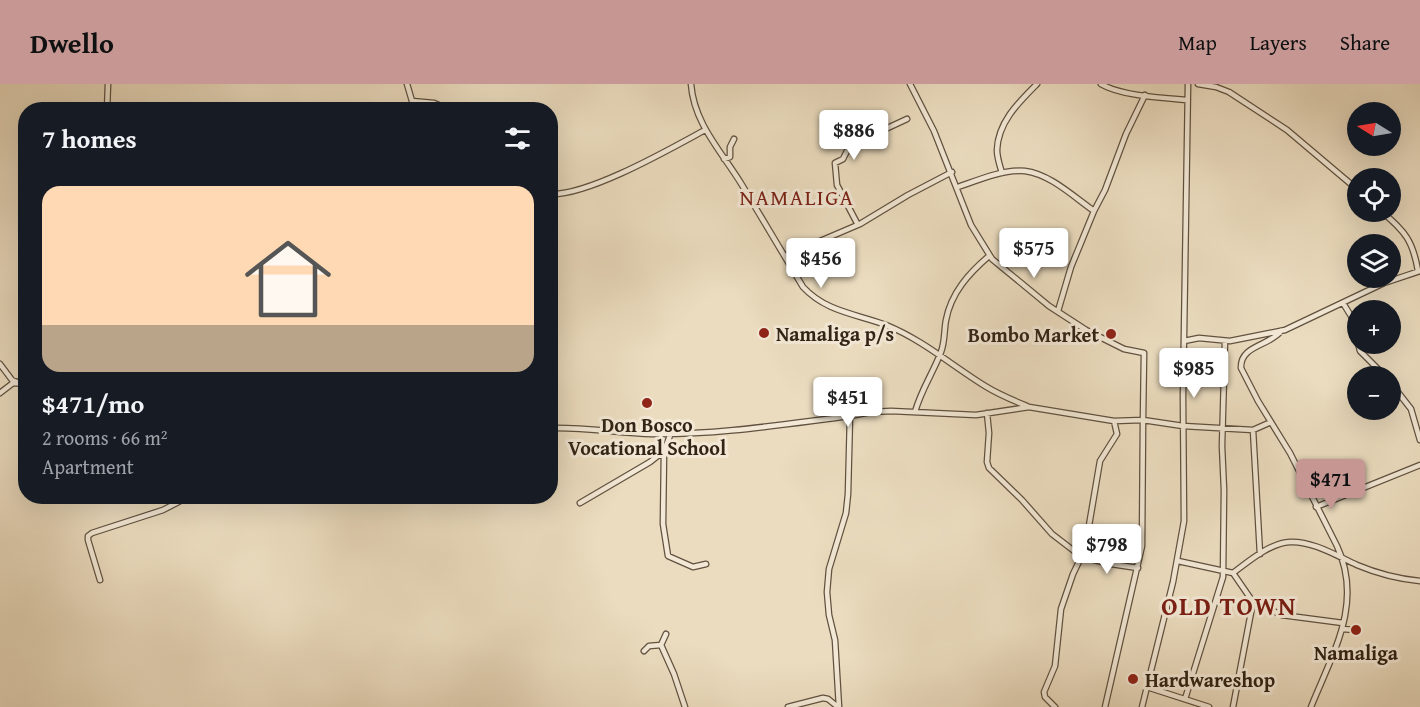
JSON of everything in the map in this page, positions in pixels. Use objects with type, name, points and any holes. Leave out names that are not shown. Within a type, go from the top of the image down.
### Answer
[{"type":"street","points":[[107,102],[108,84]]},
{"type":"street","points":[[407,84],[412,101],[423,102]]},
{"type":"street","points":[[691,84],[693,99],[705,130],[803,287],[816,299],[899,331],[940,354],[985,386],[1029,407],[1114,421],[1143,420],[1183,426],[1253,430],[1271,422]]},
{"type":"street","points":[[910,84],[958,187],[971,225],[989,256],[1058,311],[1099,338],[1125,349],[1144,353],[1143,536],[1138,568],[1105,707]]},
{"type":"street","points":[[1002,173],[998,153],[1000,136],[1010,114],[1036,84]]},
{"type":"street","points":[[1101,84],[1115,90],[1187,100]]},
{"type":"street","points":[[1142,707],[1178,561],[1184,521],[1183,426],[1188,84]]},
{"type":"street","points":[[1198,84],[1229,92],[1287,130],[1347,181]]},
{"type":"street","points":[[1058,311],[1071,267],[1105,190],[1126,134],[1145,95]]},
{"type":"street","points":[[858,225],[837,185],[835,163],[843,159],[849,147],[860,145],[866,138],[907,119]]},
{"type":"street","points":[[558,194],[567,193],[611,177],[705,130]]},
{"type":"street","points":[[724,159],[730,157],[730,147],[734,139]]},
{"type":"street","points":[[958,187],[1002,173],[1023,171],[1038,174],[1094,211]]},
{"type":"street","points":[[785,256],[875,217],[908,195],[951,172]]},
{"type":"street","points":[[1184,341],[1199,338],[1225,341],[1281,331],[1384,283],[1419,271],[1407,235],[1393,222]]},
{"type":"street","points":[[915,412],[924,385],[940,354],[951,301],[961,285],[989,256]]},
{"type":"street","points":[[1343,303],[1351,316],[1360,351],[1375,366]]},
{"type":"street","points":[[1281,331],[1274,338],[1247,352],[1241,362],[1245,378],[1290,453],[1343,558],[1349,583],[1334,656],[1311,707]]},
{"type":"street","points":[[1185,699],[1224,570],[1222,552],[1225,341]]},
{"type":"street","points":[[0,364],[12,380],[17,382]]},
{"type":"street","points":[[0,393],[9,385],[17,382]]},
{"type":"street","points":[[1401,396],[1411,409],[1420,440]]},
{"type":"street","points":[[558,428],[642,433],[716,432],[871,412],[962,415],[1029,407]]},
{"type":"street","points":[[987,413],[988,468],[1053,534],[1082,556],[1138,568]]},
{"type":"street","points":[[1415,419],[1420,415]]},
{"type":"street","points":[[839,707],[835,640],[826,592],[829,569],[847,504],[850,416]]},
{"type":"street","points":[[1055,707],[1045,697],[1044,692],[1055,666],[1062,609],[1073,574],[1085,549],[1100,461],[1117,434],[1114,421]]},
{"type":"street","points":[[1253,430],[1260,554]]},
{"type":"street","points":[[671,433],[664,451],[663,524],[669,556],[693,567],[706,564]]},
{"type":"street","points":[[580,503],[650,462],[664,451]]},
{"type":"street","points":[[1316,507],[1420,465]]},
{"type":"street","points":[[100,580],[88,536],[175,504]]},
{"type":"street","points":[[1233,573],[1260,554],[1275,546],[1290,542],[1307,545],[1373,571],[1406,580],[1420,581]]},
{"type":"street","points":[[1178,561],[1233,573],[1253,602],[1282,615],[1356,630]]},
{"type":"street","points":[[1233,707],[1253,602]]},
{"type":"street","points":[[661,645],[666,634]]},
{"type":"street","points":[[644,651],[650,646],[661,645]]},
{"type":"street","points":[[661,645],[685,707]]},
{"type":"street","points":[[1147,687],[1209,707]]},
{"type":"street","points":[[788,707],[823,698],[839,707]]},
{"type":"place","name":"Namaliga p/s","points":[[764,333]]},
{"type":"place","name":"Bombo Market","points":[[1111,334]]},
{"type":"place","name":"Don Bosco Vocational School","points":[[647,403]]},
{"type":"place","name":"Namaliga","points":[[1356,630]]},
{"type":"place","name":"Hardwareshop","points":[[1133,679]]},
{"type":"district","name":"NAMALIGA","points":[[797,197]]},
{"type":"district","name":"OLD TOWN","points":[[1229,605]]}]
